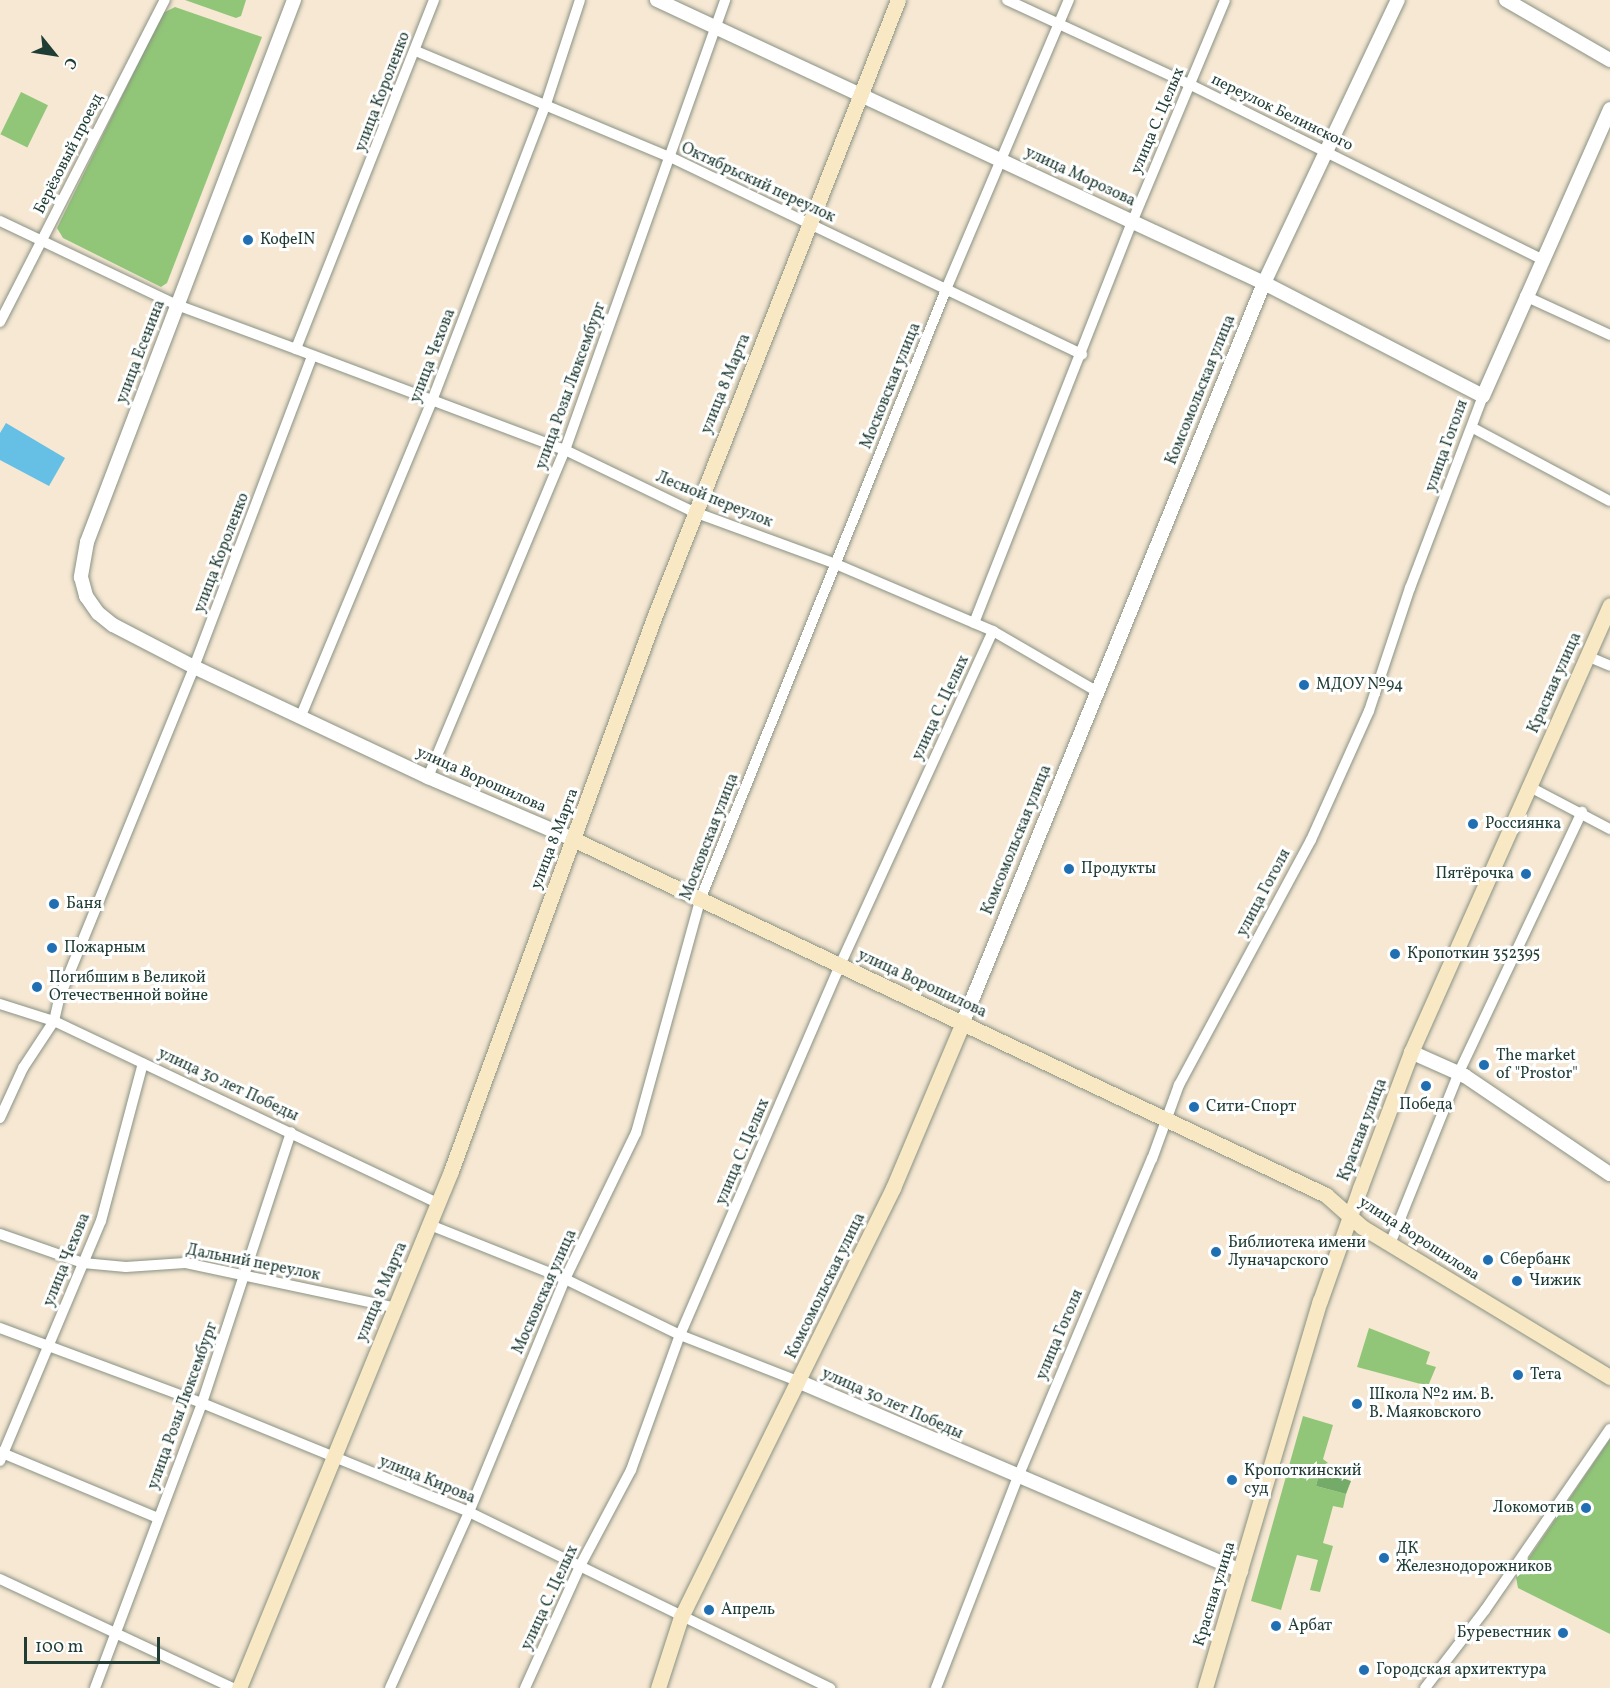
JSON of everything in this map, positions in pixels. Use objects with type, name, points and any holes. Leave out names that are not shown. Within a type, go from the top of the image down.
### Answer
[{"type":"main road","name":"улица 8 Марта","points":[[239,1688],[331,1457],[430,1225],[575,840],[694,512],[898,0]]},
{"type":"main road","name":"Красная улица","points":[[1205,1688],[1320,1301],[1411,1052],[1610,605]]},
{"type":"main road","name":"улица Ворошилова","points":[[575,840],[1326,1196],[1390,1244],[1610,1377]]},
{"type":"main road","name":"Комсомольская улица","points":[[658,1688],[681,1617],[800,1382],[897,1178],[963,1022]]},
{"type":"street","name":"Берёзовый проезд","points":[[0,322],[165,0]]},
{"type":"street","name":"улица Есенина","points":[[194,667],[98,613],[86,596],[81,577],[87,542],[294,0]]},
{"type":"street","name":"улица Короленко","points":[[297,349],[416,51],[434,0]]},
{"type":"street","name":"улица Чехова","points":[[300,718],[433,398],[546,104],[579,0]]},
{"type":"street","name":"улица Морозова","points":[[657,0],[1133,220],[1264,283],[1483,396]]},
{"type":"street","name":"улица Розы Люксембург","points":[[428,777],[565,450],[725,0]]},
{"type":"street","name":"переулок Белинского","points":[[1007,0],[1189,84],[1542,259]]},
{"type":"street","name":"Московская улица","points":[[390,1688],[469,1512],[565,1279],[636,1133],[700,900],[947,287],[1069,0]]},
{"type":"street","name":"улица С. Целых","points":[[974,623],[1133,220],[1225,0]]},
{"type":"street","name":"Комсомольская улица","points":[[963,1022],[1264,283],[1398,0]]},
{"type":"street","points":[[1506,0],[1610,60]]},
{"type":"street","name":"Октябрьский переулок","points":[[416,51],[670,157],[947,287],[1082,354]]},
{"type":"street","name":"улица Гоголя","points":[[936,1688],[1018,1477],[1166,1122],[1179,1085],[1311,840],[1369,711],[1410,588],[1473,428],[1483,396],[1525,296],[1610,109]]},
{"type":"street","points":[[0,221],[177,305],[312,356]]},
{"type":"street","points":[[1525,296],[1610,335]]},
{"type":"street","name":"улица Короленко","points":[[0,1118],[23,1068],[54,1021],[64,986],[194,667],[312,356]]},
{"type":"street","name":"Лесной переулок","points":[[312,356],[433,398],[565,450],[694,512],[836,564],[993,631],[1096,691]]},
{"type":"street","points":[[1473,428],[1610,501]]},
{"type":"street","name":"улица С. Целых","points":[[525,1688],[580,1566],[631,1470],[680,1335],[840,965],[993,631]]},
{"type":"street","points":[[1587,656],[1610,666]]},
{"type":"street","name":"улица Ворошилова","points":[[194,667],[428,777],[575,840]]},
{"type":"street","points":[[1528,786],[1582,812],[1610,829]]},
{"type":"street","points":[[1390,1244],[1459,1072],[1582,812]]},
{"type":"street","name":"улица 30 лет Победы","points":[[0,1004],[54,1021],[438,1203]]},
{"type":"street","points":[[1411,1052],[1459,1072],[1610,1174]]},
{"type":"street","name":"улица Чехова","points":[[1,1455],[101,1221],[143,1063]]},
{"type":"street","name":"улица Розы Люксембург","points":[[95,1688],[202,1403],[291,1132]]},
{"type":"street","name":"улица 30 лет Победы","points":[[430,1225],[565,1279],[680,1335],[800,1382],[1240,1571]]},
{"type":"street","name":"Дальний переулок","points":[[0,1234],[83,1263],[126,1267],[185,1263],[245,1273],[396,1308]]},
{"type":"street","name":"улица Кирова","points":[[0,1328],[202,1403],[469,1512],[830,1688]]},
{"type":"street","points":[[1425,1688],[1485,1610],[1610,1429]]},
{"type":"street","points":[[1,1455],[158,1518]]},
{"type":"street","points":[[0,1579],[115,1635],[233,1688]]},
{"type":"green space","points":[[185,0],[246,0],[241,16],[236,18]]},
{"type":"green space","points":[[175,7],[262,37],[167,283],[161,287],[63,238],[57,228],[163,13]]},
{"type":"green space","points":[[21,92],[48,105],[27,147],[0,134]]},
{"type":"green space","points":[[1369,1328],[1430,1352],[1426,1364],[1436,1367],[1428,1386],[1357,1367]]},
{"type":"green space","points":[[1303,1416],[1333,1425],[1323,1459],[1328,1463],[1322,1465],[1325,1470],[1320,1470],[1316,1486],[1346,1494],[1343,1508],[1333,1506],[1323,1543],[1333,1546],[1320,1592],[1310,1590],[1318,1560],[1297,1555],[1281,1610],[1251,1601]]},
{"type":"green space","name":"Локомотив","points":[[1610,1439],[1610,1634],[1518,1588],[1516,1577]]},
{"type":"green space","points":[[1320,1470],[1351,1481],[1346,1494],[1316,1486]]},
{"type":"water","points":[[6,423],[65,458],[49,486],[0,460],[0,433]]},
{"type":"place","name":"КофеIN","points":[[248,240]]},
{"type":"place","name":"МДОУ №94","points":[[1304,685]]},
{"type":"place","name":"Россиянка","points":[[1473,824]]},
{"type":"place","name":"Продукты","points":[[1069,869]]},
{"type":"place","name":"Пятёрочка","points":[[1526,874]]},
{"type":"place","name":"Баня","points":[[54,904]]},
{"type":"place","name":"Пожарным","points":[[52,948]]},
{"type":"place","name":"Кропоткин 352395","points":[[1395,954]]},
{"type":"place","name":"Погибшим в Великой Отечественной войне","points":[[37,987]]},
{"type":"place","name":"The market of \"Prostor\"","points":[[1484,1065]]},
{"type":"place","name":"Победа","points":[[1426,1086]]},
{"type":"place","name":"Сити-Спорт","points":[[1194,1107]]},
{"type":"place","name":"Библиотека имени Луначарского","points":[[1216,1252]]},
{"type":"place","name":"Сбербанк","points":[[1488,1260]]},
{"type":"place","name":"Чижик","points":[[1517,1281]]},
{"type":"place","name":"Тета","points":[[1518,1375]]},
{"type":"place","name":"Школа №2 им. В. В. Маяковского","points":[[1357,1404]]},
{"type":"place","name":"Кропоткинский суд","points":[[1232,1480]]},
{"type":"place","name":"Локомотив","points":[[1586,1508]]},
{"type":"place","name":"ДК Железнодорожников","points":[[1384,1558]]},
{"type":"place","name":"Апрель","points":[[709,1610]]},
{"type":"place","name":"Арбат","points":[[1276,1626]]},
{"type":"place","name":"Буревестник","points":[[1563,1633]]},
{"type":"place","name":"Городская архитектура","points":[[1364,1670]]}]
